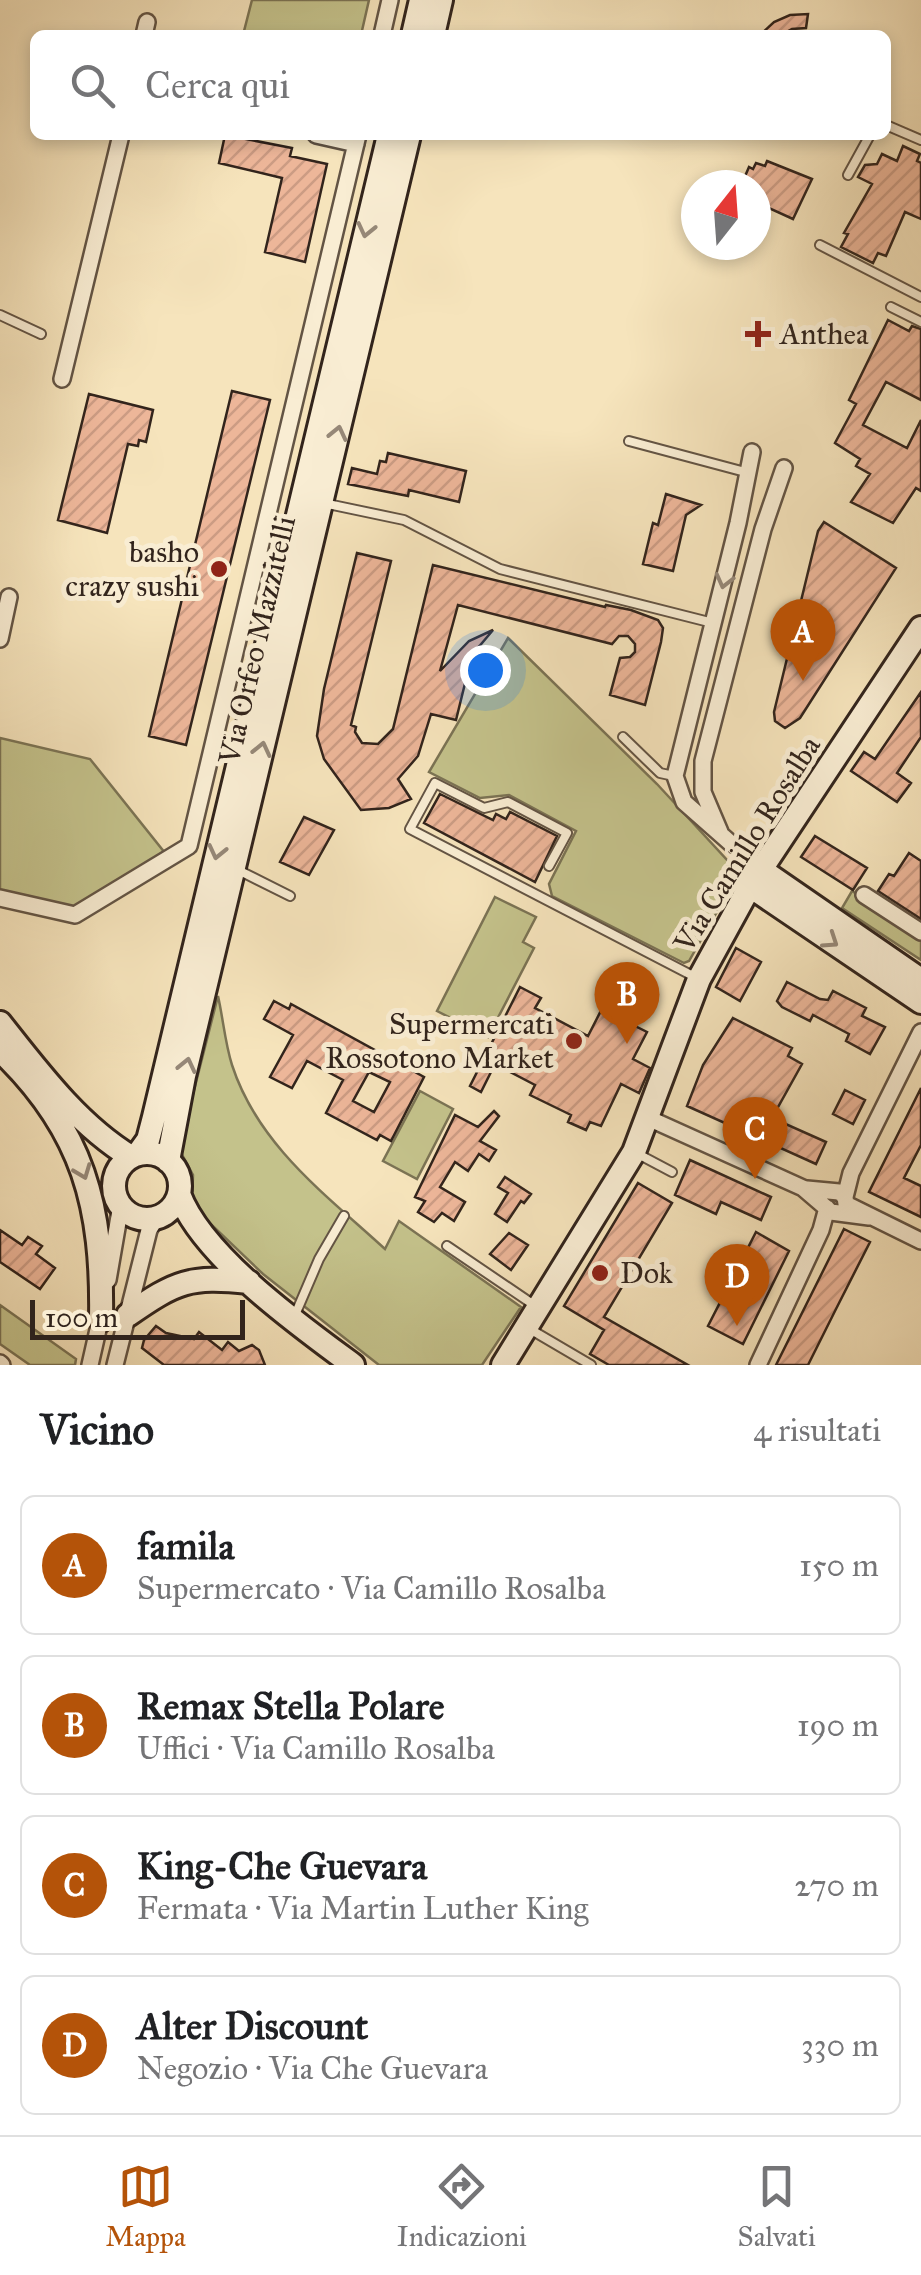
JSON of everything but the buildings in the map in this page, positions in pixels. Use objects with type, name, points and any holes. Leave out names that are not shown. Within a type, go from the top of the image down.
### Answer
[{"type":"main road","points":[[421,0],[423,30]]},
{"type":"main road","points":[[424,30],[442,0]]},
{"type":"main road","name":"Via Orfeo Mazzitelli","points":[[168,1161],[305,529],[331,310],[387,140]]},
{"type":"main road","name":"Via Orfeo Mazzitelli","points":[[305,529],[321,502],[408,140]]},
{"type":"main road","name":"Via Orfeo Mazzitelli","points":[[135,1156],[148,1140],[243,746],[296,566]]},
{"type":"main road","name":"Via Camillo Rosalba","points":[[504,1365],[634,1152],[699,979],[755,878],[921,628]]},
{"type":"main road","points":[[755,878],[921,980]]},
{"type":"main road","points":[[755,878],[921,1002]]},
{"type":"main road","points":[[0,1023],[100,1136],[135,1156]]},
{"type":"main road","points":[[0,1050],[111,1163],[118,1194],[133,1215],[194,1224]]},
{"type":"main road","points":[[34,1088],[68,1136],[91,1193],[99,1234],[101,1320]]},
{"type":"main road","points":[[118,1194],[120,1168],[135,1156],[154,1154],[168,1161],[177,1172],[179,1194],[194,1224],[248,1282],[353,1365]]},
{"type":"main road","points":[[160,1216],[179,1194]]},
{"type":"main road","points":[[128,1315],[178,1283],[209,1278],[248,1282]]},
{"type":"street","points":[[383,30],[390,0]]},
{"type":"street","points":[[62,379],[120,140]]},
{"type":"street","name":"Via Orfeo Mazzitelli","points":[[0,898],[76,914],[189,846],[214,738],[331,310],[357,140]]},
{"type":"street","points":[[752,452],[738,523],[674,776],[684,802],[720,832],[755,878]]},
{"type":"street","points":[[720,832],[703,792],[703,762],[763,530],[784,468]]},
{"type":"street","points":[[749,473],[769,477],[778,485]]},
{"type":"street","points":[[738,523],[763,530]]},
{"type":"street","points":[[0,639],[8,597]]},
{"type":"street","points":[[713,623],[736,629]]},
{"type":"street","points":[[692,708],[714,714]]},
{"type":"street","points":[[214,738],[243,746]]},
{"type":"street","points":[[864,895],[921,932]]},
{"type":"street","points":[[758,1365],[921,1032]]},
{"type":"street","points":[[648,1118],[921,1241]]},
{"type":"street","points":[[90,1365],[101,1320],[118,1194]]},
{"type":"street","points":[[115,1365],[149,1230],[160,1216]]},
{"type":"lane","points":[[891,127],[921,140]]},
{"type":"lane","points":[[848,175],[867,140]]},
{"type":"lane","points":[[820,245],[921,298]]},
{"type":"lane","points":[[891,307],[921,322]]},
{"type":"lane","points":[[0,315],[41,334]]},
{"type":"lane","points":[[629,441],[749,473]]},
{"type":"lane","points":[[321,502],[404,520],[500,569],[713,623]]},
{"type":"lane","points":[[623,737],[660,772],[674,776]]},
{"type":"lane","points":[[550,866],[567,833],[508,802],[484,808],[435,783],[410,829],[699,979]]},
{"type":"lane","points":[[234,868],[290,896]]},
{"type":"lane","points":[[634,1152],[672,1172]]},
{"type":"lane","points":[[293,1320],[318,1259],[344,1216]]},
{"type":"lane","points":[[447,1246],[590,1365]]},
{"type":"shaded area","points":[[252,0],[369,0],[362,30],[244,30]]},
{"type":"shaded area","points":[[508,638],[657,784],[739,873],[689,961],[684,963],[552,896],[549,884],[576,831],[509,795],[480,798],[429,772]]},
{"type":"shaded area","points":[[0,738],[90,759],[165,853],[74,907],[0,890]]},
{"type":"shaded area","points":[[852,891],[921,935],[921,960],[842,908]]},
{"type":"shaded area","points":[[495,897],[536,917],[523,942],[534,948],[488,1037],[437,1011]]},
{"type":"shaded area","points":[[218,996],[230,1057],[244,1094],[276,1144],[317,1188],[385,1249],[399,1221],[521,1307],[482,1365],[379,1365],[263,1274],[196,1210],[192,1202],[193,1175],[179,1149]]},
{"type":"shaded area","points":[[420,1091],[453,1109],[417,1179],[383,1161]]},
{"type":"shaded area","points":[[0,1305],[76,1359],[75,1365],[30,1365],[0,1344]]},
{"type":"place","name":"Anthea","points":[[758,334]]},
{"type":"place","name":"basho crazy sushi","points":[[219,569]]},
{"type":"place","name":"famila","points":[[803,681]]},
{"type":"place","name":"Supermercati Rossotono Market","points":[[574,1041]]},
{"type":"place","name":"Remax Stella Polare","points":[[627,1044]]},
{"type":"place","name":"King-Che Guevara","points":[[755,1179]]},
{"type":"place","name":"Dok","points":[[600,1273]]},
{"type":"place","name":"Alter Discount","points":[[737,1326]]}]
